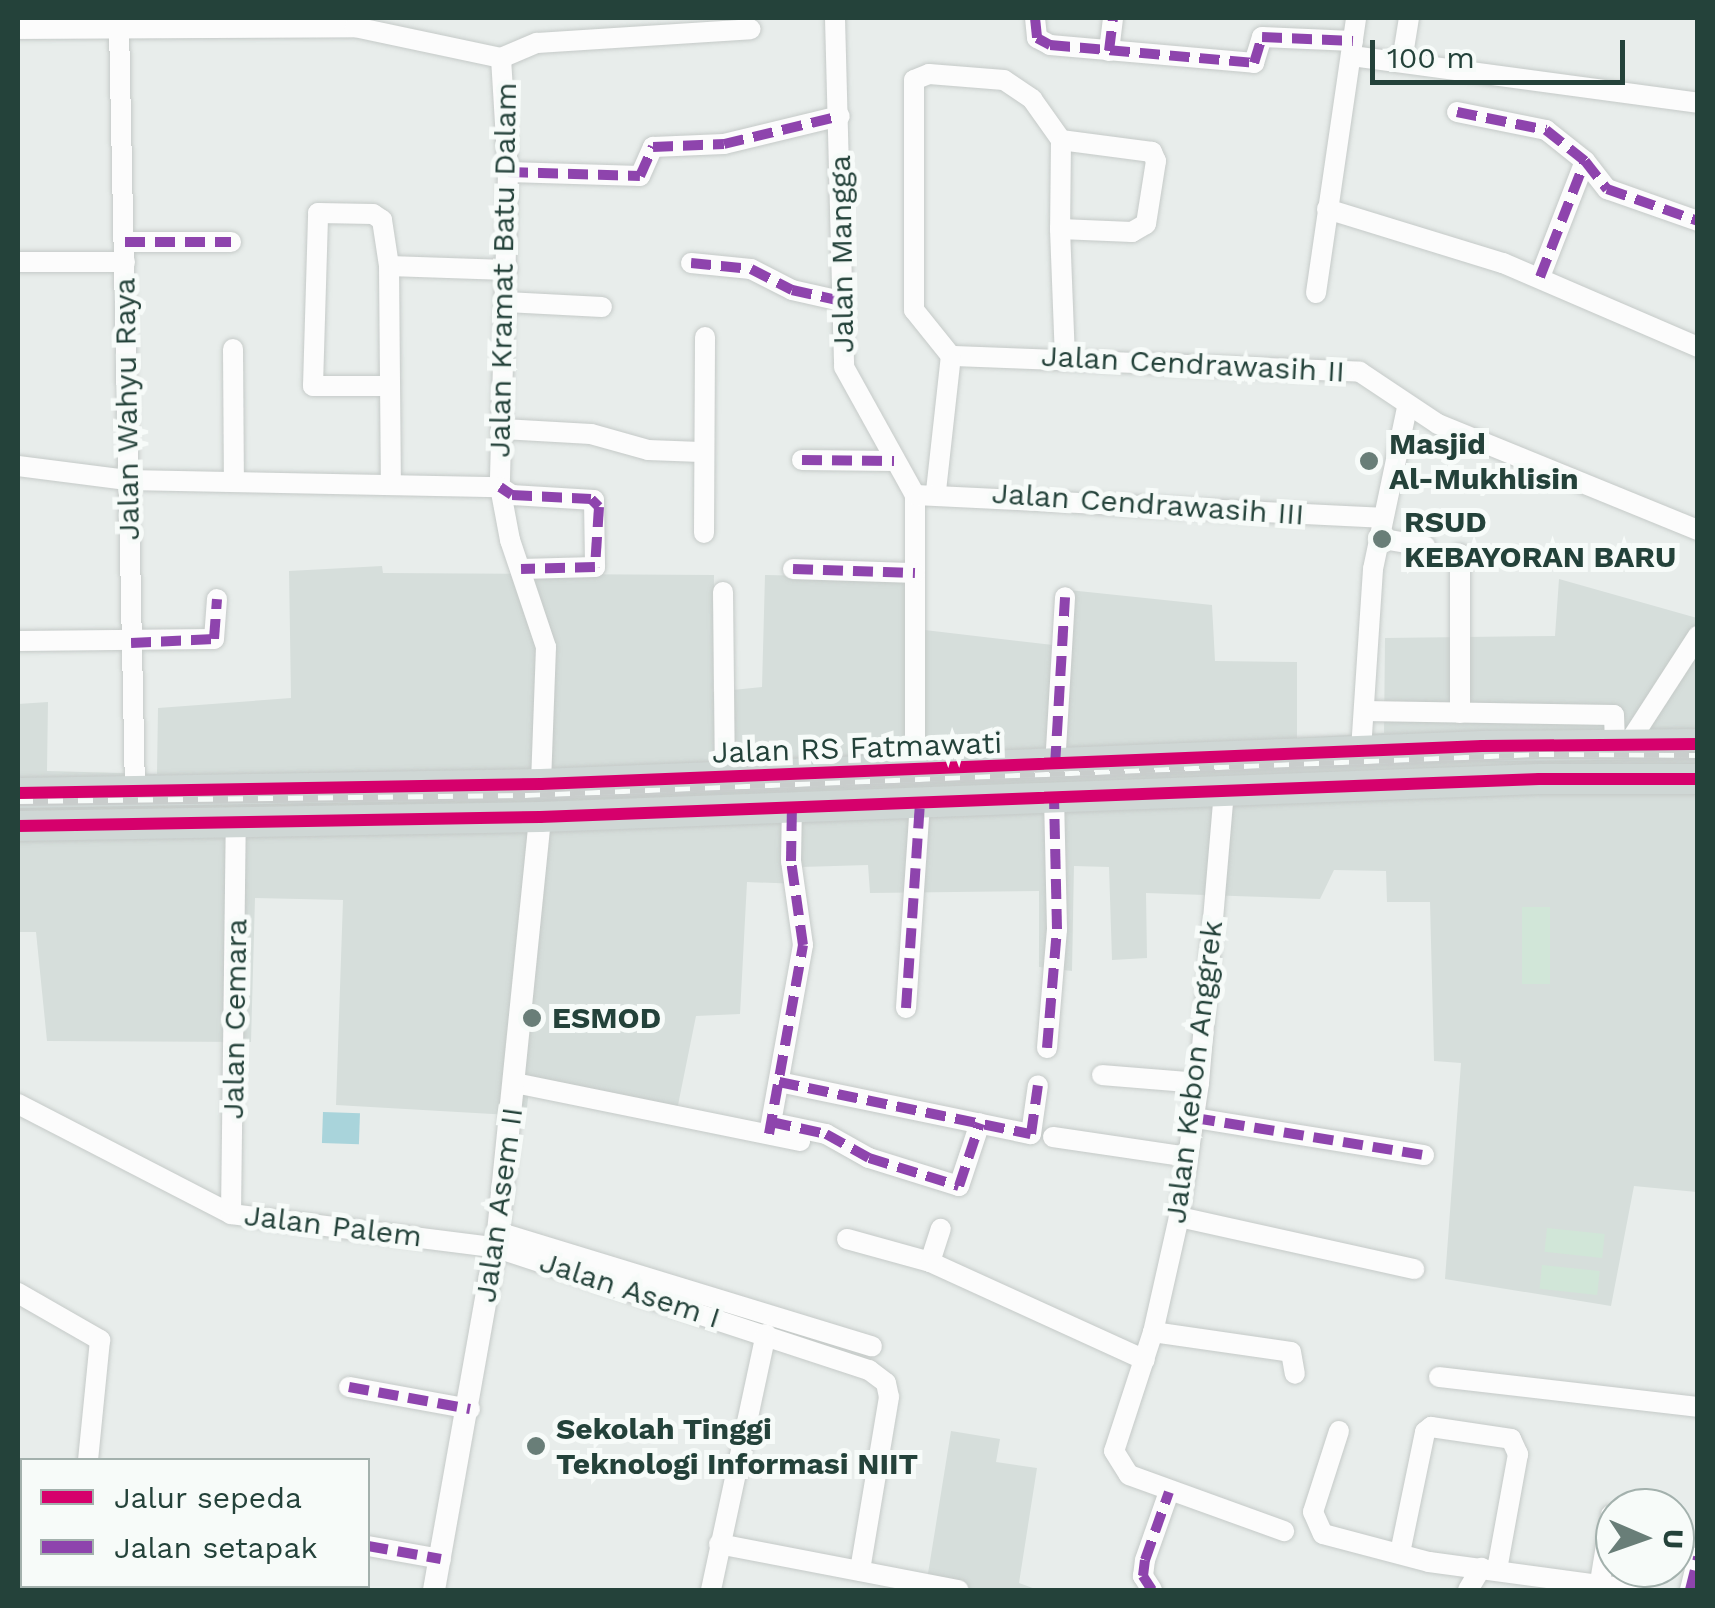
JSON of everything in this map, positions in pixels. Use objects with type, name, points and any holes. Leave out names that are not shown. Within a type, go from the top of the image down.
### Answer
[{"type":"main road","name":"Jalan RS Fatmawati","points":[[18,793],[541,784],[915,772],[1361,750],[1698,744]]},
{"type":"main road","points":[[1069,765],[1076,775],[1071,797]]},
{"type":"main road","name":"Jalan RS Fatmawati","points":[[18,826],[540,817],[1224,791],[1692,781]]},
{"type":"street","name":"Jalan Mangga","points":[[834,18],[840,116],[844,367],[894,461],[926,493]]},
{"type":"street","points":[[1035,18],[1042,43],[1254,63],[1262,37],[1698,103]]},
{"type":"street","points":[[1109,51],[1113,18]]},
{"type":"street","points":[[1316,292],[1356,18]]},
{"type":"street","points":[[1402,61],[1409,18]]},
{"type":"street","name":"Jalan Kramat Batu Dalam","points":[[18,30],[124,23],[381,24],[415,44],[502,58],[508,172],[500,486],[546,647],[541,784]]},
{"type":"street","name":"Jalan Wahyu Raya","points":[[124,23],[127,480],[136,792]]},
{"type":"street","points":[[502,58],[537,43],[751,28]]},
{"type":"street","points":[[915,772],[915,573],[951,356],[914,310],[914,80],[929,74],[1004,80],[1032,99],[1061,140],[1065,357]]},
{"type":"street","points":[[1457,112],[1546,130],[1585,161],[1607,189],[1698,221]]},
{"type":"street","points":[[508,172],[640,176],[653,147],[724,144],[840,116]]},
{"type":"street","points":[[1060,229],[1140,229],[1156,161],[1145,147],[1061,140]]},
{"type":"street","points":[[1540,277],[1585,161]]},
{"type":"street","points":[[1327,210],[1540,277],[1698,347]]},
{"type":"street","points":[[386,386],[313,386],[318,213],[380,216],[389,266],[386,386],[390,483]]},
{"type":"street","points":[[18,262],[231,242]]},
{"type":"street","points":[[691,264],[751,270],[784,288],[841,301]]},
{"type":"street","points":[[389,266],[506,270]]},
{"type":"street","points":[[506,302],[602,307]]},
{"type":"street","points":[[704,533],[701,452],[705,337]]},
{"type":"street","points":[[233,350],[234,480]]},
{"type":"street","name":"Jalan Cendrawasih II","points":[[951,356],[1065,357],[1360,372],[1407,406],[1698,530]]},
{"type":"street","points":[[1361,750],[1380,528],[1407,406]]},
{"type":"street","points":[[503,429],[583,433],[648,450],[701,452]]},
{"type":"street","points":[[802,460],[894,461]]},
{"type":"street","points":[[18,466],[127,480],[500,486],[512,495],[591,499],[599,507],[595,567],[521,570]]},
{"type":"street","name":"Jalan Cendrawasih III","points":[[926,493],[1380,528],[1425,546]]},
{"type":"street","points":[[1460,554],[1460,713]]},
{"type":"street","points":[[793,569],[915,573]]},
{"type":"street","points":[[723,592],[725,777]]},
{"type":"street","points":[[1065,597],[1069,765]]},
{"type":"street","points":[[18,641],[131,643],[214,639],[216,599]]},
{"type":"street","points":[[1621,744],[1698,636]]},
{"type":"street","points":[[1364,712],[1614,715],[1621,744]]},
{"type":"street","name":"Jalan Kebon Anggrek","points":[[1224,791],[1199,1083],[1180,1216],[1153,1332],[1114,1451],[1129,1475],[1284,1531]]},
{"type":"street","points":[[1047,1048],[1071,797]]},
{"type":"street","points":[[906,1008],[920,802]]},
{"type":"street","points":[[770,1128],[803,945],[790,861],[792,806]]},
{"type":"street","name":"Jalan Asem II","points":[[434,1590],[470,1408],[496,1239],[540,817]]},
{"type":"street","name":"Jalan Cemara","points":[[231,1214],[236,825]]},
{"type":"street","points":[[1102,1075],[1199,1083]]},
{"type":"street","points":[[779,1082],[1032,1134],[1038,1086]]},
{"type":"street","points":[[515,1083],[770,1128],[826,1134],[868,1158],[959,1186],[980,1123]]},
{"type":"street","name":"Jalan Palem","points":[[18,1104],[231,1214],[496,1239]]},
{"type":"street","points":[[1195,1118],[1424,1155]]},
{"type":"street","points":[[770,1128],[800,1141]]},
{"type":"street","points":[[1053,1137],[1188,1157]]},
{"type":"street","points":[[1180,1216],[1414,1268]]},
{"type":"street","points":[[930,1262],[941,1229]]},
{"type":"street","points":[[496,1239],[872,1346]]},
{"type":"street","name":"Jalan Asem I","points":[[496,1239],[869,1370],[886,1384],[882,1466],[860,1572]]},
{"type":"street","points":[[847,1240],[930,1262],[1145,1360]]},
{"type":"street","points":[[18,1294],[100,1340],[88,1458]]},
{"type":"street","points":[[1153,1332],[1291,1352],[1294,1374]]},
{"type":"street","points":[[710,1590],[766,1334]]},
{"type":"street","points":[[1439,1378],[1698,1407]]},
{"type":"street","points":[[350,1387],[470,1408]]},
{"type":"street","points":[[1400,1554],[1425,1432],[1431,1427],[1511,1439],[1518,1454],[1489,1569],[1468,1590]]},
{"type":"street","points":[[1339,1432],[1314,1526],[1400,1554],[1489,1569],[1547,1585],[1595,1582]]},
{"type":"street","points":[[1152,1590],[1143,1576],[1169,1492]]},
{"type":"street","points":[[719,1544],[959,1590]]},
{"type":"street","points":[[370,1546],[440,1559]]},
{"type":"street","points":[[1690,1590],[1698,1557]]},
{"type":"shaded area","points":[[382,566],[383,573],[714,575],[713,692],[762,687],[765,575],[917,578],[916,629],[1053,645],[1059,589],[1212,605],[1215,661],[1297,662],[1297,738],[1384,733],[1385,638],[1555,636],[1559,579],[1697,618],[1697,1192],[1634,1186],[1611,1306],[1445,1279],[1461,1063],[1434,1061],[1430,902],[1387,902],[1386,871],[1334,870],[1320,899],[1146,893],[1147,958],[1112,960],[1109,867],[1074,866],[1072,971],[1039,967],[1039,891],[870,893],[868,865],[801,867],[801,884],[747,882],[740,1014],[696,1016],[677,1110],[529,1090],[526,1116],[336,1105],[343,900],[255,898],[251,1042],[47,1041],[36,932],[18,932],[18,704],[48,702],[47,771],[157,774],[158,708],[291,698],[289,571]]},
{"type":"shaded area","points":[[951,1431],[1000,1439],[996,1462],[1037,1468],[1019,1583],[1038,1590],[948,1590],[927,1580]]},
{"type":"green space","points":[[1522,907],[1550,907],[1550,984],[1522,984]]},
{"type":"green space","points":[[1547,1228],[1605,1234],[1602,1258],[1544,1252]]},
{"type":"green space","points":[[1542,1265],[1600,1271],[1597,1295],[1539,1289]]},
{"type":"water","points":[[323,1112],[360,1113],[359,1144],[322,1143]]},
{"type":"railway","points":[[18,801],[525,795],[1539,754],[1698,755]]},
{"type":"marked path","points":[[1035,18],[1037,38],[1050,45],[1254,63],[1262,37],[1353,41]]},
{"type":"marked path","points":[[1109,51],[1113,18]]},
{"type":"marked path","points":[[1457,112],[1546,130],[1585,161],[1607,189],[1698,221]]},
{"type":"marked path","points":[[508,172],[640,176],[653,147],[724,144],[840,116]]},
{"type":"marked path","points":[[1540,277],[1585,161]]},
{"type":"marked path","points":[[125,242],[231,242]]},
{"type":"marked path","points":[[691,263],[751,269],[792,290],[841,301]]},
{"type":"marked path","points":[[802,460],[894,461]]},
{"type":"marked path","points":[[500,487],[512,495],[591,499],[599,507],[595,567],[521,569]]},
{"type":"marked path","points":[[793,569],[915,573]]},
{"type":"marked path","points":[[1055,766],[1065,597]]},
{"type":"marked path","points":[[131,643],[214,639],[217,599]]},
{"type":"marked path","points":[[1047,1048],[1057,929],[1054,798]]},
{"type":"marked path","points":[[906,1008],[920,802]]},
{"type":"marked path","points":[[769,1134],[803,945],[791,861],[792,806]]},
{"type":"marked path","points":[[779,1082],[1031,1134],[1038,1085]]},
{"type":"marked path","points":[[1195,1118],[1424,1155]]},
{"type":"marked path","points":[[771,1122],[826,1134],[869,1158],[959,1186],[980,1123]]},
{"type":"marked path","points":[[349,1387],[470,1409]]},
{"type":"marked path","points":[[1152,1590],[1143,1576],[1145,1560],[1169,1492]]},
{"type":"marked path","points":[[370,1546],[441,1559]]},
{"type":"marked path","points":[[1690,1590],[1698,1557]]},
{"type":"cycle path","points":[[18,793],[541,784],[1482,746],[1698,744]]},
{"type":"cycle path","points":[[18,826],[540,817],[1539,779],[1698,779]]},
{"type":"place","name":"Masjid Al-Mukhlisin","points":[[1369,461]]},
{"type":"place","name":"RSUD KEBAYORAN BARU","points":[[1382,539]]},
{"type":"place","name":"ESMOD","points":[[532,1018]]},
{"type":"place","name":"Sekolah Tinggi Teknologi Informasi NIIT","points":[[536,1446]]}]
